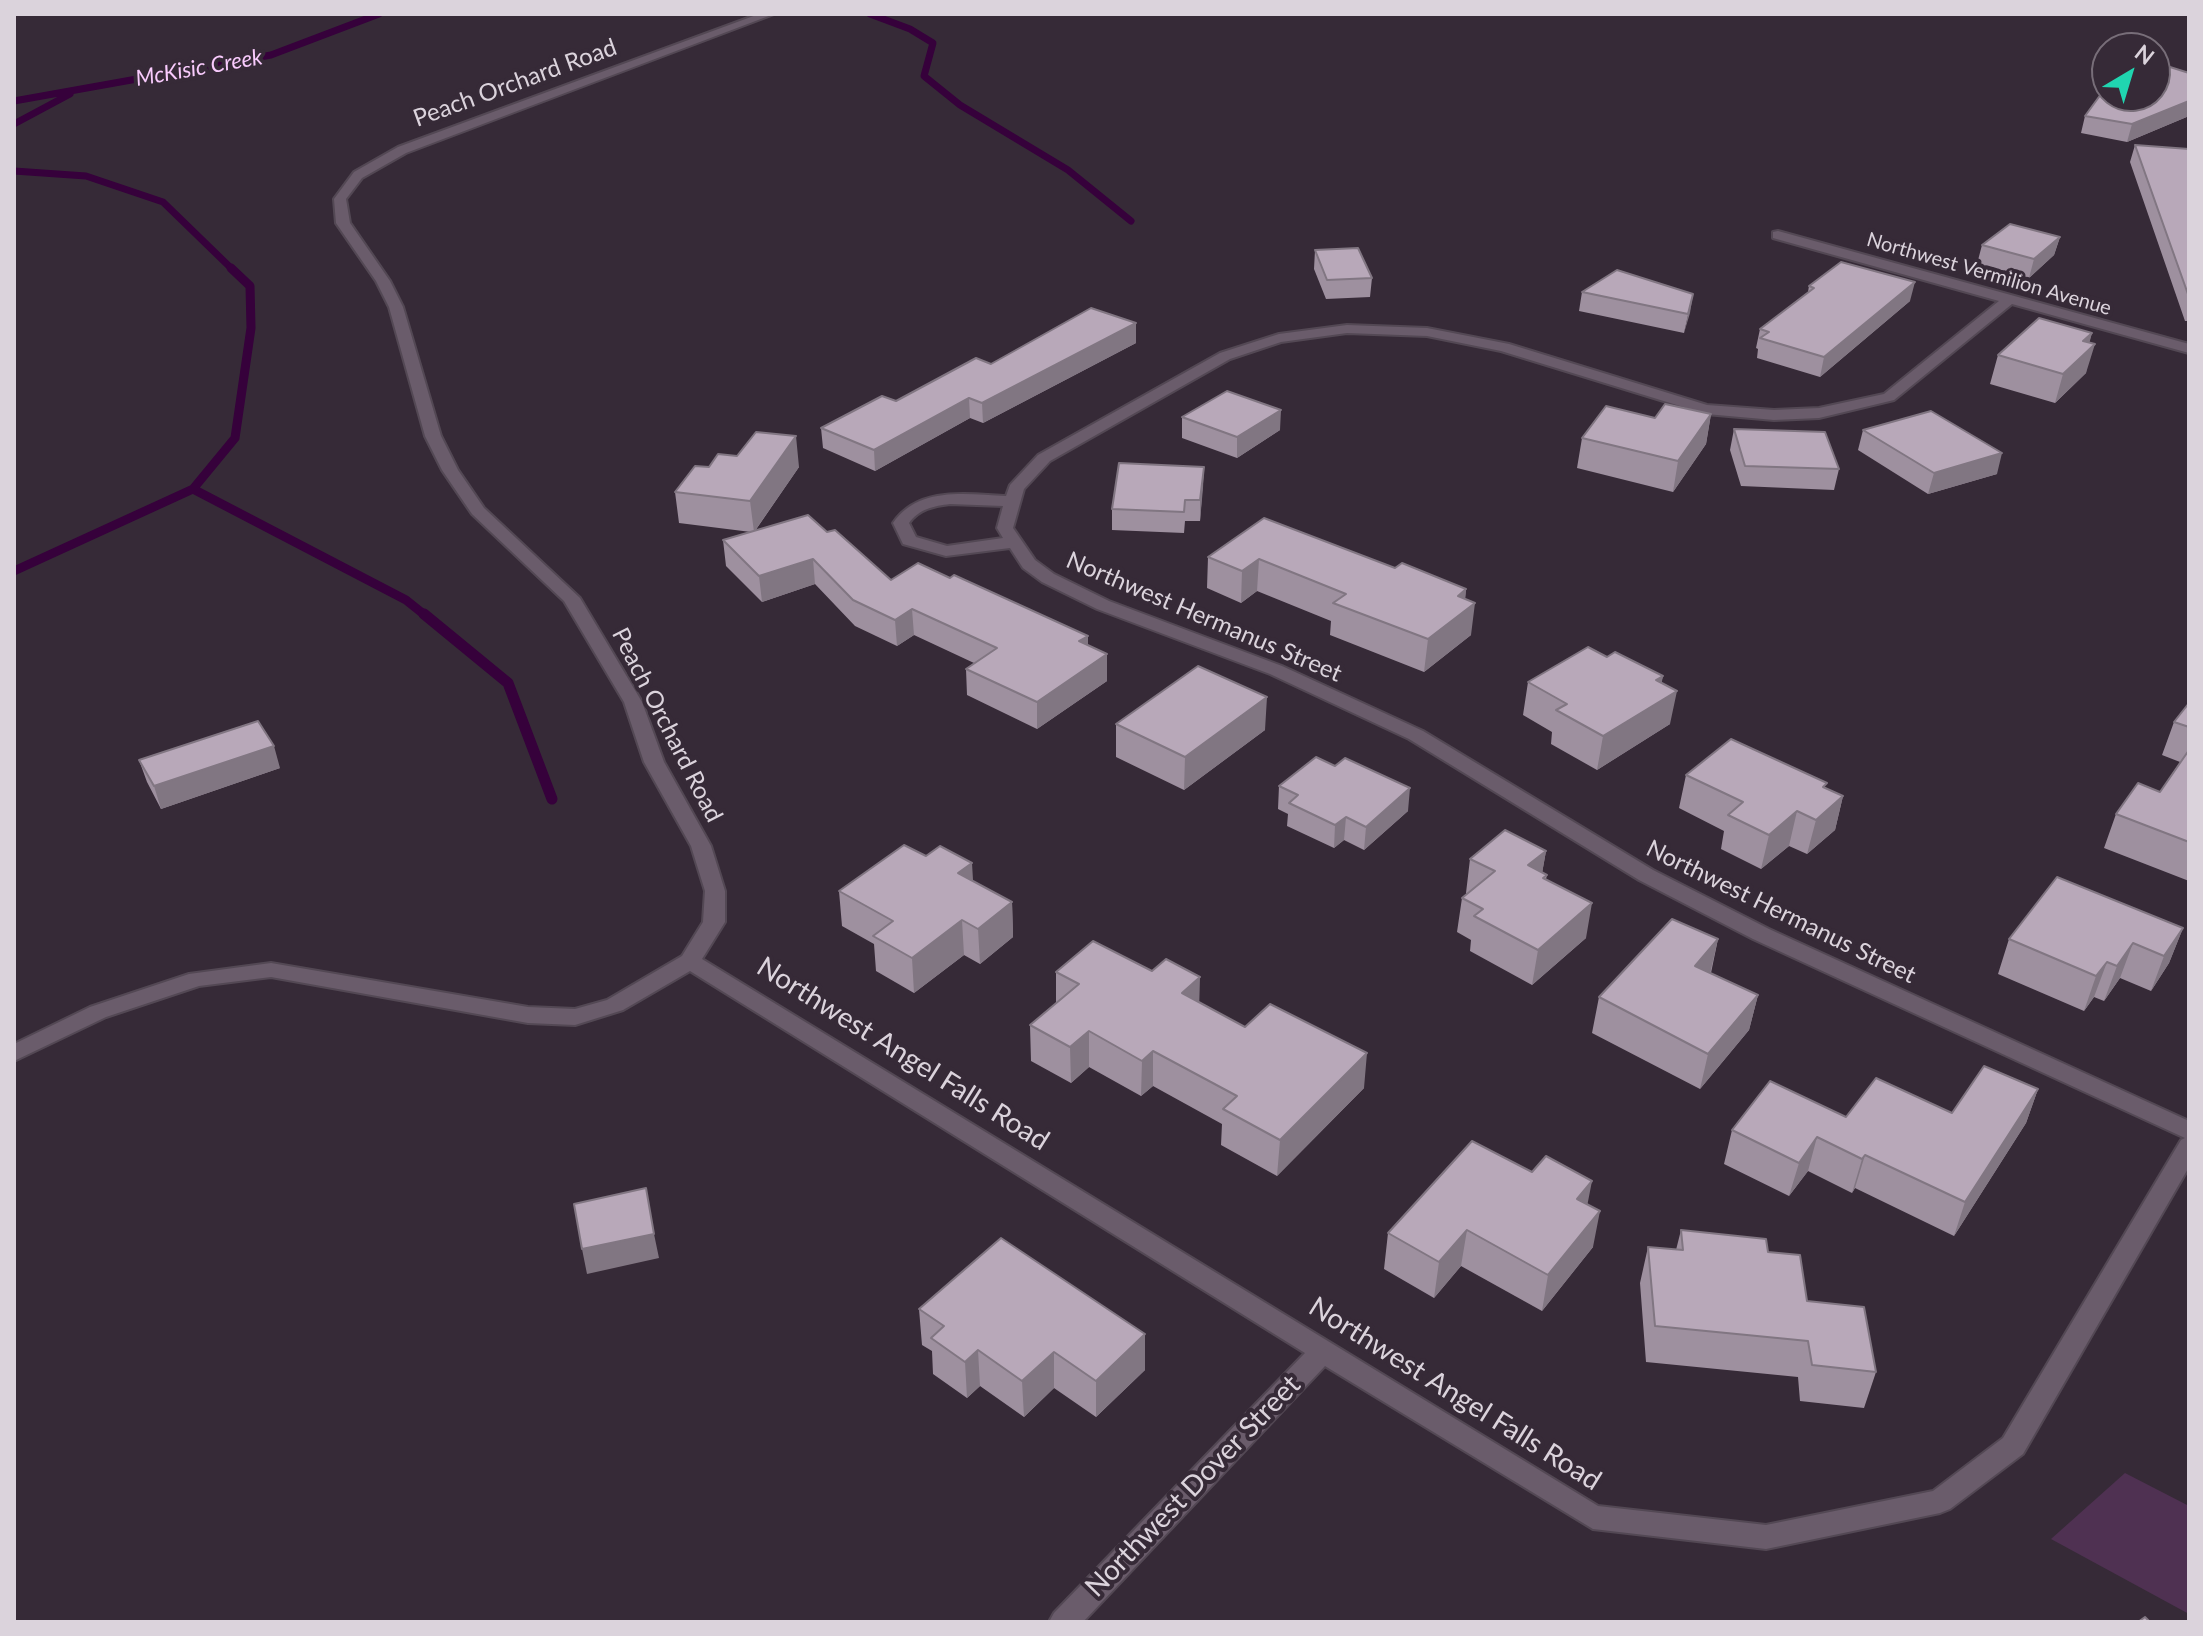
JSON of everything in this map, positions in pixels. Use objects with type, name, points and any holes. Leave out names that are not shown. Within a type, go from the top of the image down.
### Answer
[{"type":"street","name":"Peach Orchard Road","points":[[14,1053],[98,1012],[197,979],[271,970],[528,1015],[575,1017],[615,1005],[690,961],[714,922],[715,891],[701,846],[654,762],[633,702],[571,598],[478,511],[450,470],[433,436],[396,307],[383,281],[343,223],[340,199],[358,175],[402,150],[769,14]]},
{"type":"street","name":"Northwest Vermilion Avenue","points":[[1778,235],[2189,349]]},
{"type":"street","points":[[1010,501],[939,500],[910,510],[901,523],[909,540],[946,551],[1013,542],[1005,528],[1010,501],[1016,488],[1044,458],[1225,356],[1279,338],[1347,329],[1427,332],[1504,347],[1706,409],[1774,415],[1819,413],[1889,397],[2008,300]]},
{"type":"street","name":"Northwest Hermanus Street","points":[[1013,542],[1029,564],[1048,578],[1103,605],[1276,670],[1416,735],[1671,888],[1761,934],[2189,1131]]},
{"type":"street","name":"Northwest Angel Falls Road","points":[[690,961],[1593,1517],[1766,1537],[1940,1501],[2013,1446],[2189,1146]]},
{"type":"street","name":"Northwest Dover Street","points":[[1064,1622],[1323,1351]]},
{"type":"shaded area","points":[[2125,1473],[2189,1506],[2189,1614],[2051,1539]]},
{"type":"building","points":[[2171,67],[2189,73],[2189,101],[2171,108]]},
{"type":"building","points":[[2091,108],[2091,112],[2162,112],[2132,124],[2085,116]]},
{"type":"building","points":[[2135,145],[2189,149],[2189,297]]},
{"type":"building","points":[[2010,224],[2060,237],[2034,259],[1982,245]]},
{"type":"building","points":[[1358,248],[1372,278],[1327,280],[1315,250]]},
{"type":"building","points":[[1841,262],[1915,282],[1824,357],[1760,338],[1769,332],[1760,329],[1814,288],[1809,286]]},
{"type":"building","points":[[1617,270],[1693,294],[1688,314],[1582,292]]},
{"type":"building","points":[[1091,308],[1136,323],[982,403],[969,398],[874,450],[821,428],[882,396],[896,401],[976,358],[991,364]]},
{"type":"building","points":[[2039,318],[2092,333],[2083,341],[2095,344],[2063,374],[1998,355]]},
{"type":"building","points":[[1227,391],[1281,410],[1237,437],[1182,417]]},
{"type":"building","points":[[1665,404],[1711,414],[1678,461],[1582,438],[1606,406],[1655,418]]},
{"type":"building","points":[[1931,411],[2002,453],[1934,473],[1863,430]]},
{"type":"building","points":[[1734,429],[1825,432],[1839,469],[1745,466]]},
{"type":"building","points":[[756,432],[796,436],[750,501],[675,492],[695,466],[709,467],[718,454],[737,456]]},
{"type":"building","points":[[1119,463],[1204,467],[1200,500],[1185,500],[1184,512],[1112,509]]},
{"type":"building","points":[[808,515],[827,532],[835,530],[891,580],[918,563],[950,578],[954,575],[1088,636],[1079,641],[1107,654],[1037,702],[966,669],[997,648],[912,609],[895,620],[853,600],[813,559],[759,576],[723,540]]},
{"type":"building","points":[[1264,518],[1395,568],[1402,563],[1466,589],[1458,596],[1475,603],[1428,639],[1333,603],[1346,594],[1259,559],[1242,571],[1208,557]]},
{"type":"building","points":[[1588,647],[1607,657],[1615,652],[1663,676],[1656,680],[1677,691],[1603,736],[1556,710],[1567,704],[1528,682]]},
{"type":"building","points":[[1198,666],[1267,697],[1185,757],[1116,724]]},
{"type":"building","points":[[2189,703],[2189,727],[2174,722]]},
{"type":"building","points":[[258,721],[274,746],[154,786],[139,760]]},
{"type":"building","points":[[1731,739],[1827,783],[1823,787],[1843,796],[1816,820],[1797,811],[1769,835],[1728,815],[1743,802],[1686,775]]},
{"type":"building","points":[[2189,750],[2189,842],[2116,814],[2138,783],[2160,792]]},
{"type":"building","points":[[1316,757],[1335,766],[1345,758],[1410,788],[1366,827],[1346,817],[1335,825],[1289,803],[1298,795],[1279,786]]},
{"type":"building","points":[[1505,830],[1546,851],[1528,865],[1547,875],[1543,878],[1592,903],[1538,950],[1474,916],[1483,909],[1462,898],[1495,871],[1470,859]]},
{"type":"building","points":[[904,845],[926,856],[940,846],[972,863],[958,873],[1012,902],[978,929],[962,920],[912,958],[873,936],[893,921],[839,891]]},
{"type":"building","points":[[2057,877],[2183,928],[2164,956],[2133,943],[2117,966],[2107,962],[2096,976],[2009,939]]},
{"type":"building","points":[[1672,919],[1718,939],[1695,966],[1758,995],[1708,1054],[1599,997]]},
{"type":"building","points":[[1093,941],[1152,971],[1166,959],[1200,977],[1182,993],[1245,1027],[1270,1004],[1367,1053],[1280,1140],[1223,1109],[1237,1096],[1153,1051],[1142,1061],[1089,1031],[1070,1047],[1030,1025],[1079,984],[1056,972]]},
{"type":"building","points":[[1984,1066],[2038,1089],[1965,1202],[1865,1155],[1862,1159],[1817,1137],[1799,1163],[1732,1130],[1770,1081],[1846,1117],[1876,1078],[1952,1113]]},
{"type":"building","points":[[1472,1141],[1532,1172],[1546,1156],[1592,1181],[1577,1199],[1600,1211],[1548,1275],[1467,1230],[1439,1262],[1388,1233]]},
{"type":"building","points":[[646,1188],[654,1234],[582,1249],[574,1204]]},
{"type":"building","points":[[1681,1230],[1766,1239],[1768,1252],[1800,1255],[1807,1301],[1864,1307],[1876,1372],[1812,1365],[1808,1341],[1655,1326],[1648,1247],[1683,1250]]},
{"type":"building","points":[[1001,1238],[1145,1334],[1096,1381],[1054,1352],[1022,1381],[978,1350],[965,1362],[931,1338],[944,1326],[919,1309]]},
{"type":"waterway","name":"McKisic Creek","points":[[14,101],[271,55],[379,14]]},
{"type":"waterway","points":[[870,14],[910,29],[933,43],[924,76],[960,105],[1068,170],[1131,221]]},
{"type":"waterway","points":[[14,124],[70,94]]},
{"type":"waterway","points":[[14,171],[86,176],[163,202],[233,270]]},
{"type":"waterway","points":[[193,489],[235,438],[251,328],[250,286],[231,268]]},
{"type":"waterway","points":[[14,571],[193,489]]},
{"type":"waterway","points":[[193,489],[406,600],[426,616]]},
{"type":"waterway","points":[[424,614],[508,683],[552,799]]}]
